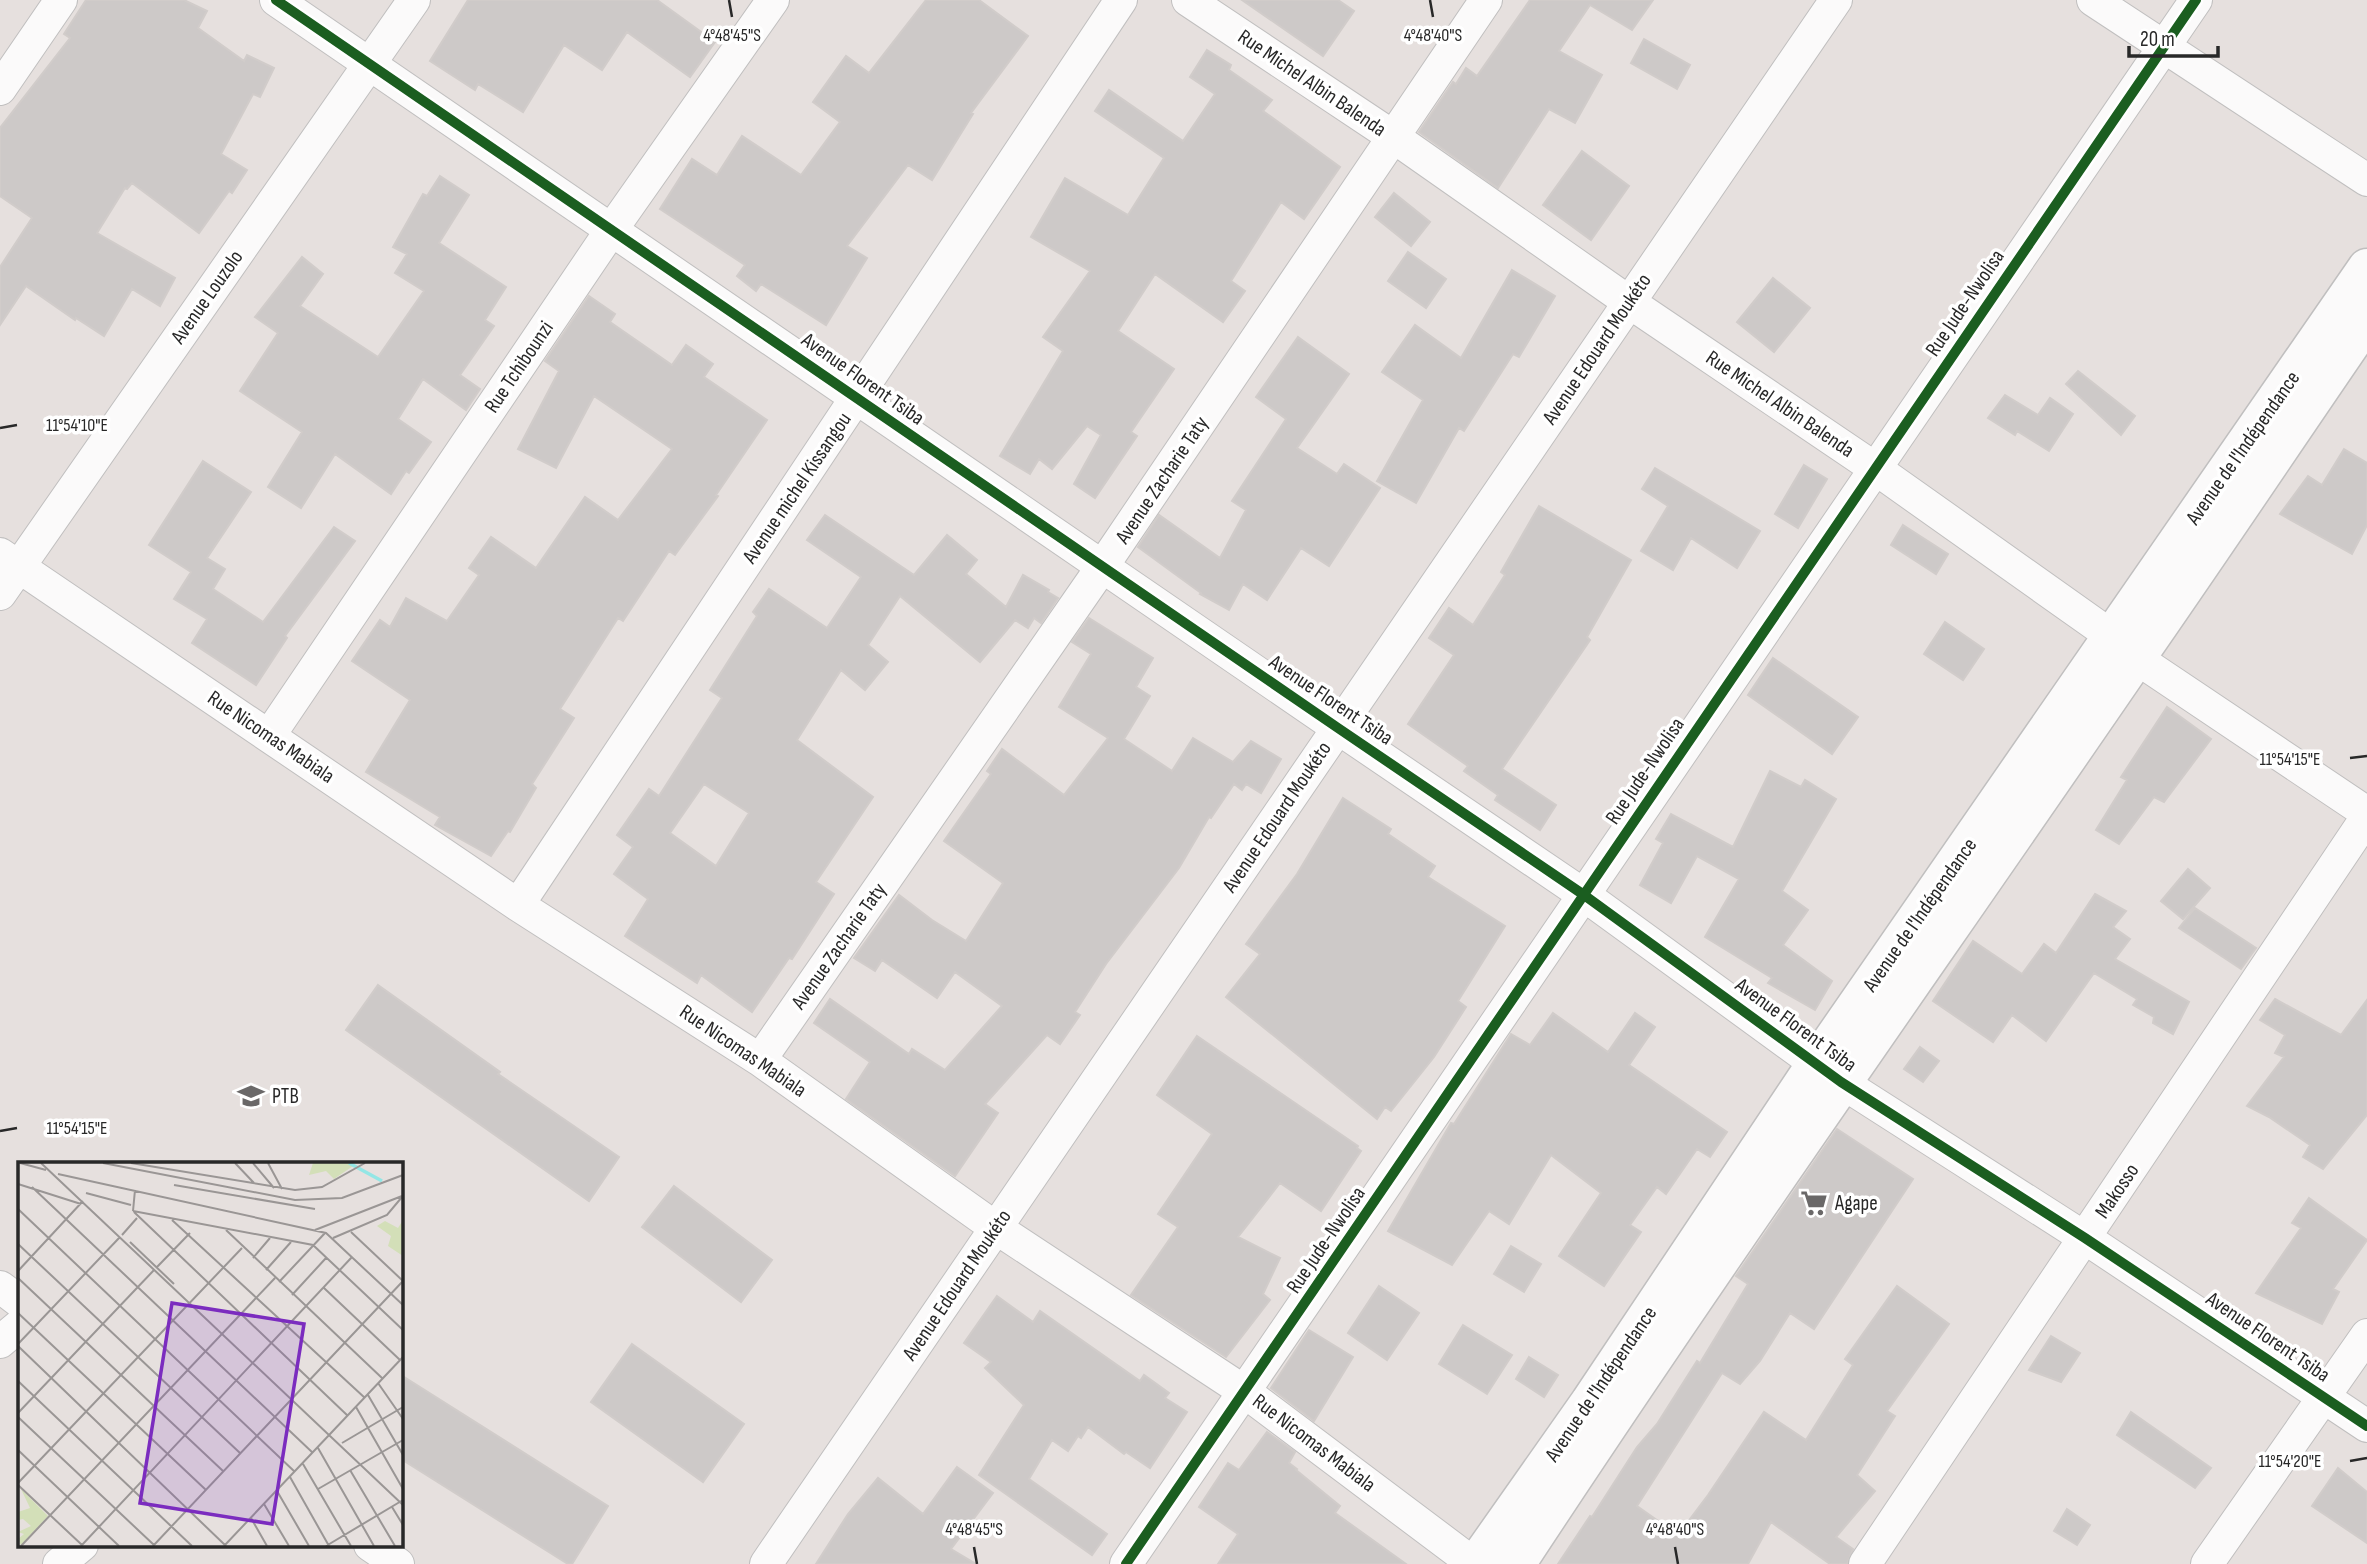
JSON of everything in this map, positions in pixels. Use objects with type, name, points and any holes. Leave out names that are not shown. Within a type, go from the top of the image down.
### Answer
[{"type":"street","points":[[0,89],[61,0]]},
{"type":"street","name":"Avenue Florent Tsiba","points":[[276,0],[1584,895],[1829,1073],[2085,1238],[2367,1426]]},
{"type":"street","name":"Avenue Louzolo","points":[[0,594],[9,561],[414,0]]},
{"type":"street","name":"Rue Tchibounzi","points":[[270,736],[612,229],[773,0]]},
{"type":"street","name":"Avenue michel Kissangou","points":[[518,905],[1121,0]]},
{"type":"street","name":"Rue Michel Albin Balenda","points":[[1188,0],[1395,138],[1629,302],[1876,469],[2124,648],[2367,815]]},
{"type":"street","name":"Avenue Zacharie Taty","points":[[760,1060],[1102,567],[1486,0]]},
{"type":"street","name":"Avenue Edouard Moukéto","points":[[766,1564],[1836,0]]},
{"type":"street","points":[[2093,0],[2367,180]]},
{"type":"street","name":"Rue Jude-Nwolisa","points":[[1126,1564],[2196,0]]},
{"type":"street","name":"Avenue de l'Indépendance","points":[[2124,648],[2367,268]]},
{"type":"street","name":"Avenue de l'Indépendance","points":[[1475,1564],[1829,1073],[2124,648],[2367,320]]},
{"type":"street","name":"Rue Nicomas Mabiala","points":[[9,561],[518,905],[760,1060],[996,1228],[1245,1392],[1475,1564]]},
{"type":"street","name":"Makosso","points":[[1865,1564],[2367,815]]},
{"type":"street","name":"Avenue de l'Indépendance","points":[[1516,1564],[1829,1073]]},
{"type":"street","points":[[0,1287],[18,1300]]},
{"type":"street","points":[[0,1342],[18,1327]]},
{"type":"street","points":[[2207,1564],[2367,1335]]},
{"type":"street","points":[[59,1564],[81,1546]]},
{"type":"building","points":[[86,0],[184,0],[207,11],[198,28],[244,61],[247,55],[274,68],[260,97],[253,94],[221,154],[247,170],[199,233],[132,183],[125,188],[97,233],[175,278],[160,306],[132,289],[104,336],[76,318],[75,320],[26,286],[0,325],[0,267],[32,218],[0,196],[0,128],[70,38],[64,34]]},
{"type":"building","points":[[468,0],[657,0],[715,42],[690,77],[627,32],[602,70],[564,45],[523,112],[478,84],[475,90],[430,61]]},
{"type":"building","points":[[926,0],[979,0],[1028,36],[971,113],[973,114],[932,180],[908,165],[847,246],[867,258],[826,325],[761,284],[756,291],[737,276],[745,265],[660,209],[692,159],[717,175],[742,136],[801,175],[840,122],[813,102],[846,56],[869,73]]},
{"type":"building","points":[[1242,0],[1338,0],[1354,11],[1323,56]]},
{"type":"building","points":[[1530,0],[1653,0],[1632,30],[1590,5],[1559,51],[1602,75],[1575,123],[1549,109],[1498,188],[1419,132],[1453,82],[1456,84],[1466,68],[1477,76]]},
{"type":"building","points":[[1644,39],[1690,65],[1677,89],[1631,63]]},
{"type":"building","points":[[1207,50],[1231,65],[1229,70],[1272,100],[1263,111],[1340,167],[1304,219],[1281,202],[1231,281],[1245,291],[1223,322],[1155,274],[1118,331],[1174,369],[1131,432],[1137,436],[1095,498],[1074,484],[1101,435],[1087,426],[1052,469],[1039,459],[1030,474],[1000,456],[1063,351],[1043,337],[1090,271],[1031,237],[1065,178],[1128,215],[1164,158],[1095,111],[1109,90],[1183,141],[1215,94],[1190,77]]},
{"type":"building","points":[[1582,151],[1629,186],[1591,240],[1543,205]]},
{"type":"building","points":[[440,176],[469,195],[439,243],[506,287],[485,320],[494,326],[460,375],[480,389],[466,410],[423,379],[398,419],[431,442],[409,473],[406,471],[391,494],[335,454],[301,508],[268,487],[302,432],[240,391],[278,333],[255,317],[302,257],[323,274],[300,306],[378,357],[424,291],[395,273],[407,254],[393,247],[423,194],[427,196]]},
{"type":"building","points":[[1394,193],[1430,222],[1411,246],[1375,217]]},
{"type":"building","points":[[1408,252],[1446,279],[1426,308],[1388,281]]},
{"type":"building","points":[[1512,270],[1555,296],[1519,357],[1513,354],[1464,431],[1459,428],[1416,503],[1377,481],[1423,400],[1382,372],[1415,325],[1461,358]]},
{"type":"building","points":[[1773,278],[1810,308],[1774,352],[1737,322]]},
{"type":"building","points":[[589,296],[615,314],[610,322],[672,365],[686,345],[713,364],[704,377],[767,420],[716,495],[718,496],[675,555],[669,551],[623,621],[618,618],[560,709],[574,718],[532,784],[536,788],[510,832],[508,831],[491,856],[435,825],[440,817],[366,772],[410,700],[352,661],[380,620],[390,627],[406,598],[447,621],[479,575],[469,568],[491,537],[536,568],[585,497],[618,520],[672,449],[594,396],[556,468],[518,449],[559,371],[545,361]]},
{"type":"building","points":[[1298,337],[1349,374],[1297,448],[1337,474],[1344,464],[1380,488],[1329,566],[1301,548],[1267,600],[1243,584],[1229,610],[1200,594],[1138,547],[1159,515],[1220,558],[1246,510],[1232,501],[1286,419],[1256,397]]},
{"type":"building","points":[[2078,371],[2135,416],[2121,435],[2066,384]]},
{"type":"building","points":[[2005,395],[2038,415],[2050,398],[2073,414],[2049,451],[2017,431],[2015,435],[1988,418]]},
{"type":"building","points":[[2344,449],[2367,463],[2367,525],[2352,554],[2280,514],[2308,476],[2322,485]]},
{"type":"building","points":[[203,461],[251,492],[207,558],[225,569],[213,589],[263,622],[334,527],[355,541],[285,636],[287,638],[256,685],[192,643],[207,619],[174,599],[191,572],[149,545]]},
{"type":"building","points":[[1804,465],[1827,479],[1798,528],[1775,514]]},
{"type":"building","points":[[1655,468],[1760,531],[1737,568],[1691,538],[1673,570],[1641,551],[1668,506],[1642,489]]},
{"type":"building","points":[[1539,506],[1631,560],[1587,637],[1590,640],[1502,769],[1556,805],[1540,830],[1495,800],[1498,795],[1464,771],[1468,766],[1408,724],[1454,655],[1429,638],[1449,608],[1473,625],[1505,575],[1501,572]]},
{"type":"building","points":[[825,515],[914,575],[947,535],[977,560],[966,574],[1006,607],[1023,575],[1058,598],[1041,623],[1034,618],[1028,628],[1015,620],[980,662],[900,596],[868,645],[888,662],[865,690],[841,670],[797,740],[873,797],[816,882],[834,894],[792,959],[789,958],[752,1012],[701,975],[697,983],[625,936],[648,899],[614,874],[633,847],[617,835],[649,789],[659,796],[722,698],[710,690],[757,616],[753,612],[769,589],[827,628],[861,577],[807,540]],"holes":[[[704,784],[749,813],[716,866],[670,833]]]},
{"type":"building","points":[[1903,525],[1948,554],[1936,574],[1891,545]]},
{"type":"building","points":[[1089,618],[1153,658],[1136,687],[1150,696],[1124,739],[1172,771],[1193,738],[1233,762],[1251,741],[1281,759],[1261,793],[1246,784],[1242,790],[1234,784],[1211,818],[1209,817],[1179,868],[1106,964],[1075,1012],[1080,1015],[1060,1044],[1047,1035],[985,1104],[998,1113],[955,1176],[846,1099],[870,1062],[814,1023],[830,999],[909,1054],[912,1049],[945,1070],[1002,1006],[955,972],[937,998],[882,960],[875,971],[854,958],[899,895],[966,941],[1003,883],[944,841],[991,774],[987,771],[1002,749],[1064,795],[1108,738],[1059,707],[1091,654],[1072,642]]},
{"type":"building","points":[[1945,622],[1984,649],[1963,680],[1924,654]]},
{"type":"building","points":[[1773,658],[1858,717],[1832,754],[1748,695]]},
{"type":"building","points":[[2167,707],[2211,739],[2164,802],[2154,797],[2119,844],[2096,830],[2127,780],[2121,777]]},
{"type":"building","points":[[1770,771],[1801,787],[1805,780],[1836,799],[1782,891],[1808,910],[1783,945],[1832,981],[1815,1010],[1768,983],[1772,978],[1705,937],[1739,879],[1697,856],[1671,903],[1640,885],[1663,843],[1656,839],[1671,814],[1733,847]]},
{"type":"building","points":[[1343,798],[1391,829],[1388,834],[1435,866],[1428,877],[1505,926],[1458,1001],[1466,1007],[1434,1057],[1391,1111],[1385,1107],[1377,1119],[1226,997],[1260,954],[1246,944],[1297,874]]},
{"type":"building","points":[[2188,869],[2210,888],[2183,919],[2161,901]]},
{"type":"building","points":[[2095,894],[2126,911],[2113,927],[2130,939],[2115,959],[2189,1002],[2173,1034],[2153,1023],[2154,1017],[2133,1005],[2137,999],[2094,973],[2046,1041],[2012,1015],[1993,1042],[1933,1001],[1973,941],[2022,974],[2044,944],[2056,953]]},
{"type":"building","points":[[2195,908],[2256,948],[2241,969],[2179,928]]},
{"type":"building","points":[[378,985],[500,1072],[498,1074],[619,1157],[589,1201],[346,1030]]},
{"type":"building","points":[[2275,999],[2341,1035],[2367,1000],[2367,1115],[2323,1169],[2303,1157],[2310,1145],[2269,1117],[2247,1106],[2284,1057],[2275,1053],[2285,1035],[2260,1020]]},
{"type":"building","points":[[1553,1013],[1608,1052],[1635,1013],[1655,1027],[1629,1065],[1727,1132],[1710,1157],[1697,1149],[1666,1194],[1657,1187],[1630,1225],[1641,1232],[1604,1286],[1559,1256],[1601,1193],[1551,1155],[1509,1224],[1489,1211],[1452,1265],[1388,1231],[1451,1123],[1454,1124],[1511,1034],[1530,1045]]},
{"type":"building","points":[[1197,1036],[1358,1146],[1361,1151],[1321,1211],[1280,1183],[1238,1237],[1280,1258],[1263,1294],[1270,1300],[1226,1357],[1131,1295],[1178,1227],[1158,1214],[1212,1134],[1157,1095]]},
{"type":"building","points":[[1920,1047],[1939,1061],[1923,1082],[1904,1069]]},
{"type":"building","points":[[1837,1129],[1913,1179],[1814,1329],[1790,1313],[1760,1361],[1740,1384],[1722,1373],[1637,1506],[1678,1535],[1764,1412],[1806,1440],[1853,1365],[1845,1359],[1897,1286],[1949,1324],[1887,1411],[1895,1416],[1857,1475],[1875,1491],[1836,1537],[1853,1549],[1847,1564],[1830,1564],[1771,1522],[1748,1564],[1558,1564],[1637,1447],[1657,1424],[1697,1361],[1700,1363],[1748,1284],[1736,1276]]},
{"type":"building","points":[[674,1186],[772,1260],[741,1302],[642,1227]]},
{"type":"building","points":[[2309,1198],[2367,1240],[2333,1289],[2339,1292],[2322,1324],[2256,1293],[2301,1228],[2292,1223]]},
{"type":"building","points":[[1511,1246],[1541,1264],[1524,1292],[1494,1274]]},
{"type":"building","points":[[1379,1286],[1419,1313],[1387,1360],[1348,1333]]},
{"type":"building","points":[[997,1296],[1033,1322],[1040,1311],[1140,1381],[1144,1375],[1169,1393],[1165,1398],[1187,1412],[1150,1468],[1126,1452],[1124,1454],[1088,1427],[1068,1451],[1052,1440],[1029,1479],[1107,1534],[1092,1555],[979,1475],[1024,1405],[985,1368],[991,1362],[964,1343]]},
{"type":"building","points":[[1463,1325],[1512,1355],[1487,1394],[1439,1364]]},
{"type":"building","points":[[1309,1330],[1353,1357],[1314,1421],[1271,1388]]},
{"type":"building","points":[[2051,1336],[2080,1353],[2061,1382],[2029,1370]]},
{"type":"building","points":[[632,1344],[744,1424],[703,1482],[591,1402]]},
{"type":"building","points":[[1529,1357],[1558,1375],[1544,1397],[1516,1379]]},
{"type":"building","points":[[402,1376],[608,1506],[572,1564],[402,1460]]},
{"type":"building","points":[[2131,1412],[2211,1468],[2195,1488],[2117,1435]]},
{"type":"building","points":[[1267,1432],[1295,1452],[1289,1463],[1340,1506],[1335,1513],[1406,1564],[1218,1564],[1238,1534],[1199,1507],[1228,1463],[1239,1470]]},
{"type":"building","points":[[957,1467],[993,1493],[951,1549],[976,1564],[816,1564],[848,1514],[878,1478],[923,1514]]},
{"type":"building","points":[[2338,1468],[2367,1492],[2367,1543],[2312,1506]]},
{"type":"building","points":[[2067,1509],[2090,1525],[2077,1545],[2054,1531]]},
{"type":"cycle path","points":[[276,0],[1584,895],[1841,1082],[2085,1238],[2367,1426]]},
{"type":"cycle path","points":[[1126,1564],[2196,0]]},
{"type":"place","name":"PTB","points":[[251,1096]]},
{"type":"place","name":"Agape","points":[[1814,1203]]}]
